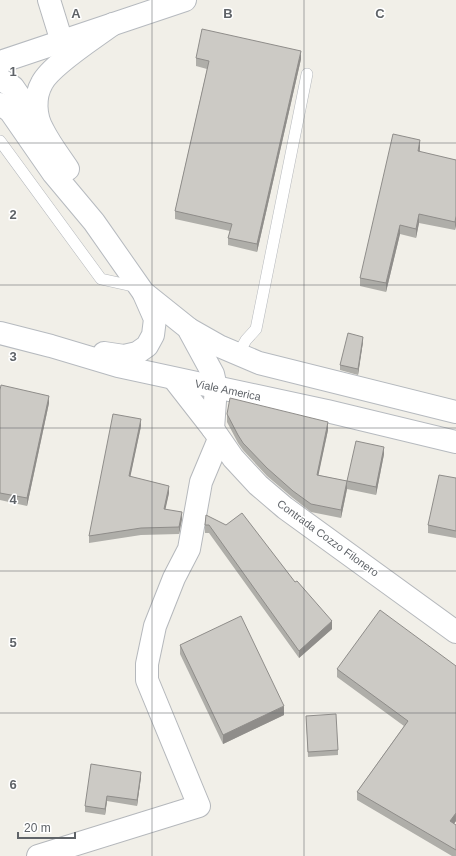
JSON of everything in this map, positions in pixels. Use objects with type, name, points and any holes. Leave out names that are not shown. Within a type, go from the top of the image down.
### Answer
[{"type":"street","points":[[49,0],[62,42]]},
{"type":"street","points":[[0,62],[185,0]]},
{"type":"street","points":[[42,129],[36,108],[37,93],[42,81],[52,70],[68,57],[113,24]]},
{"type":"street","points":[[0,78],[13,87],[42,129],[85,197],[94,222]]},
{"type":"street","points":[[0,104],[10,111],[53,173],[94,222],[142,289],[155,319],[153,335],[147,346],[137,353],[124,356],[51,346]]},
{"type":"street","points":[[142,289],[188,328],[220,346],[259,363],[456,412]]},
{"type":"street","points":[[38,856],[199,806],[147,680],[147,664],[155,626],[174,578],[189,549],[201,482],[216,434],[216,387],[213,374],[188,328]]},
{"type":"street","name":"Viale America","points":[[0,334],[51,346],[118,366],[327,411],[456,442]]},
{"type":"street","name":"Contrada Cozzo Filonero","points":[[174,379],[233,458],[258,485],[285,508],[456,632]]},
{"type":"lane","points":[[238,354],[246,340],[256,329],[308,74]]},
{"type":"lane","points":[[0,141],[101,279],[142,289]]},
{"type":"building","points":[[202,29],[301,51],[257,244],[228,238],[232,224],[175,211],[209,61],[196,58]]},
{"type":"building","points":[[393,134],[420,140],[418,151],[456,160],[456,216],[455,222],[419,214],[416,229],[400,225],[386,283],[360,278]]},
{"type":"building","points":[[348,333],[363,337],[358,369],[340,365]]},
{"type":"building","points":[[1,385],[49,396],[27,498],[0,493]]},
{"type":"building","points":[[230,398],[328,422],[317,475],[347,481],[341,510],[311,504],[293,491],[267,468],[243,443],[238,435],[227,414]]},
{"type":"building","points":[[113,414],[141,419],[129,476],[169,486],[164,509],[182,512],[179,527],[141,528],[89,536]]},
{"type":"building","points":[[356,441],[384,447],[376,487],[347,481]]},
{"type":"building","points":[[439,475],[456,478],[456,531],[428,525]]},
{"type":"building","points":[[242,513],[295,582],[297,581],[332,621],[299,651],[209,525],[205,525],[206,515],[226,525]]},
{"type":"building","points":[[380,610],[456,666],[456,813],[450,821],[456,825],[456,850],[357,792],[408,721],[337,669]]},
{"type":"building","points":[[241,616],[284,706],[223,735],[180,645]]},
{"type":"building","points":[[336,714],[338,750],[308,752],[306,716]]},
{"type":"building","points":[[91,764],[141,772],[137,800],[107,796],[105,809],[85,806]]}]
